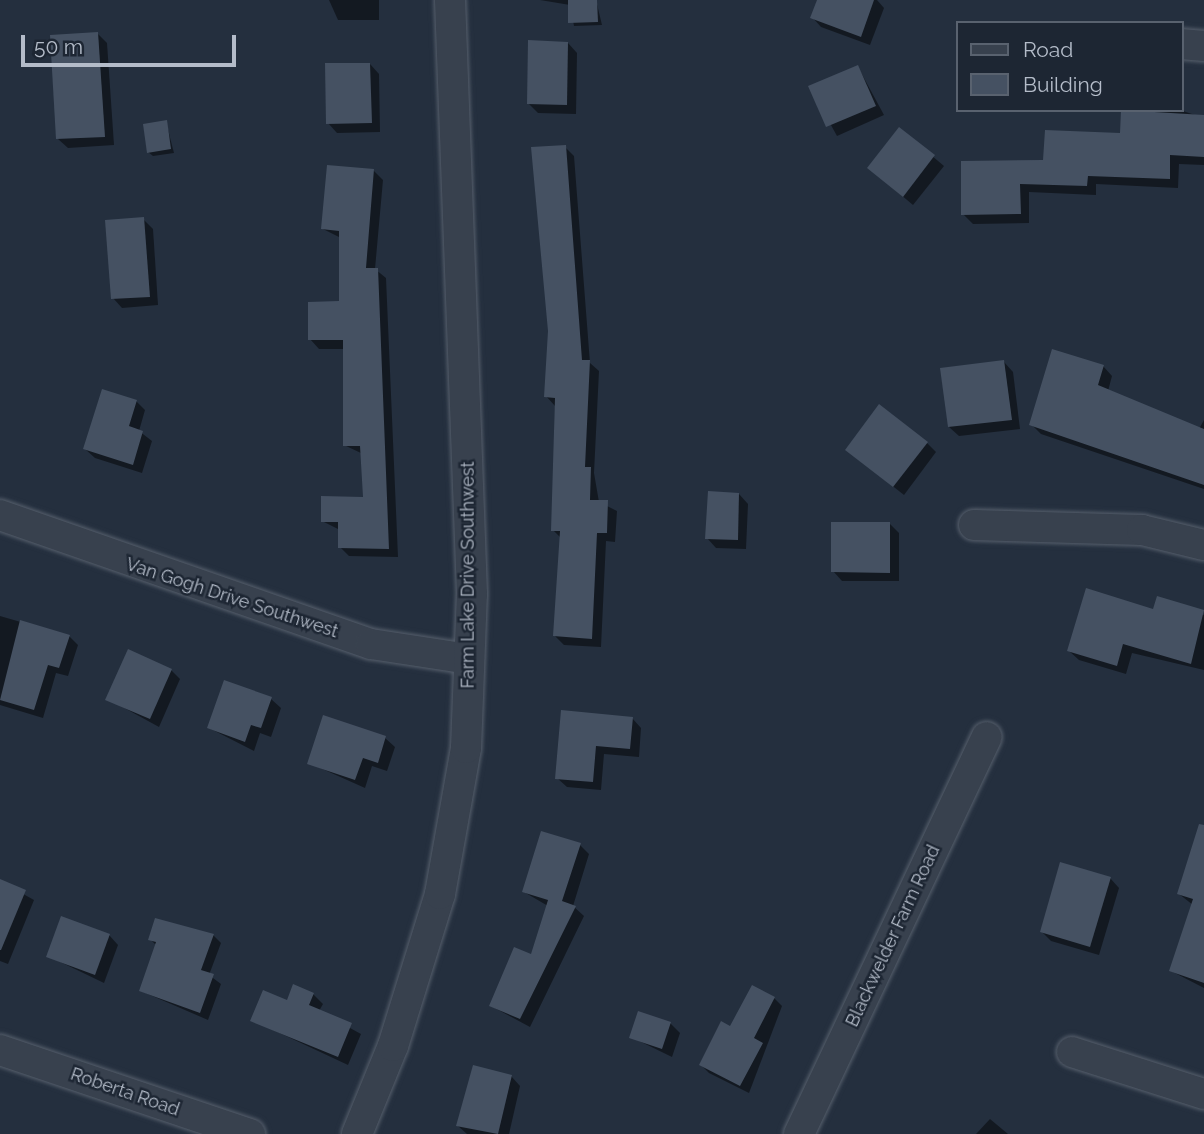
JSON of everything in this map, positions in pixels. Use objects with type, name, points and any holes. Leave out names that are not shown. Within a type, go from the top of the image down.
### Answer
[{"type":"street","name":"Farm Lake Drive Southwest","points":[[357,1134],[393,1046],[440,894],[460,798],[469,659],[468,424],[450,0]]},
{"type":"street","points":[[1183,44],[1204,46]]},
{"type":"street","name":"Van Gogh Drive Southwest","points":[[0,515],[371,644],[469,659]]},
{"type":"street","points":[[974,525],[1142,530],[1204,545]]},
{"type":"street","name":"Blackwelder Farm Road","points":[[799,1134],[987,737]]},
{"type":"street","name":"Roberta Road","points":[[0,1050],[250,1134]]},
{"type":"street","points":[[1072,1052],[1204,1094]]},
{"type":"building","points":[[568,0],[597,0],[598,22],[568,23]]},
{"type":"building","points":[[817,0],[874,0],[861,37],[810,18]]},
{"type":"building","points":[[98,32],[105,137],[56,139],[50,35]]},
{"type":"building","points":[[528,40],[568,42],[567,105],[527,104]]},
{"type":"building","points":[[325,63],[370,63],[372,123],[326,124]]},
{"type":"building","points":[[858,65],[876,106],[826,127],[808,86]]},
{"type":"building","points":[[1121,112],[1204,115],[1204,157],[1170,155],[1170,179],[1088,176],[1087,186],[1020,184],[1021,214],[961,215],[961,161],[1043,160],[1045,130],[1120,133]]},
{"type":"building","points":[[167,120],[171,149],[147,153],[143,124]]},
{"type":"building","points":[[899,127],[935,155],[903,197],[867,168]]},
{"type":"building","points":[[566,145],[582,360],[590,360],[585,467],[591,467],[590,500],[608,500],[607,533],[597,533],[592,639],[553,636],[560,531],[551,531],[555,398],[544,397],[548,331],[531,147]]},
{"type":"building","points":[[327,165],[374,169],[366,268],[378,268],[389,549],[338,548],[338,522],[321,522],[321,496],[363,497],[360,446],[343,446],[343,340],[308,340],[308,302],[339,301],[339,231],[321,229]]},
{"type":"building","points":[[144,217],[150,297],[111,299],[105,220]]},
{"type":"building","points":[[1052,349],[1104,365],[1098,385],[1204,429],[1204,485],[1029,425]]},
{"type":"building","points":[[1004,360],[1012,420],[948,427],[940,368]]},
{"type":"building","points":[[102,389],[137,400],[129,426],[143,431],[133,465],[83,449]]},
{"type":"building","points":[[879,404],[928,442],[893,487],[845,450]]},
{"type":"building","points":[[708,491],[739,493],[738,540],[705,539]]},
{"type":"building","points":[[831,522],[890,522],[890,573],[831,572]]},
{"type":"building","points":[[1086,588],[1153,609],[1157,596],[1204,610],[1191,664],[1123,644],[1117,666],[1067,651]]},
{"type":"building","points":[[20,620],[70,635],[59,668],[48,665],[34,710],[0,700]]},
{"type":"building","points":[[128,649],[172,669],[150,719],[105,700]]},
{"type":"building","points":[[224,680],[272,697],[261,728],[251,725],[245,742],[207,728]]},
{"type":"building","points":[[561,710],[633,717],[630,749],[596,746],[593,782],[555,779]]},
{"type":"building","points":[[323,715],[386,736],[378,763],[363,758],[355,780],[307,764]]},
{"type":"building","points":[[1199,824],[1204,825],[1204,983],[1169,971],[1193,899],[1177,894]]},
{"type":"building","points":[[541,831],[581,843],[562,901],[576,906],[520,1019],[489,1006],[514,947],[531,954],[548,900],[522,892]]},
{"type":"building","points":[[1060,862],[1111,877],[1090,947],[1040,932]]},
{"type":"building","points":[[0,879],[26,890],[1,950],[0,950]]},
{"type":"building","points":[[61,916],[110,934],[95,975],[46,957]]},
{"type":"building","points":[[155,918],[214,934],[201,970],[214,974],[200,1013],[139,991],[156,942],[148,940]]},
{"type":"building","points":[[293,984],[314,993],[309,1005],[352,1023],[338,1057],[250,1021],[263,990],[287,1000]]},
{"type":"building","points":[[752,985],[775,997],[754,1038],[763,1043],[740,1086],[699,1065],[721,1021],[730,1026]]},
{"type":"building","points":[[638,1011],[671,1022],[662,1049],[629,1038]]},
{"type":"building","points":[[473,1065],[512,1075],[498,1134],[456,1126]]}]
